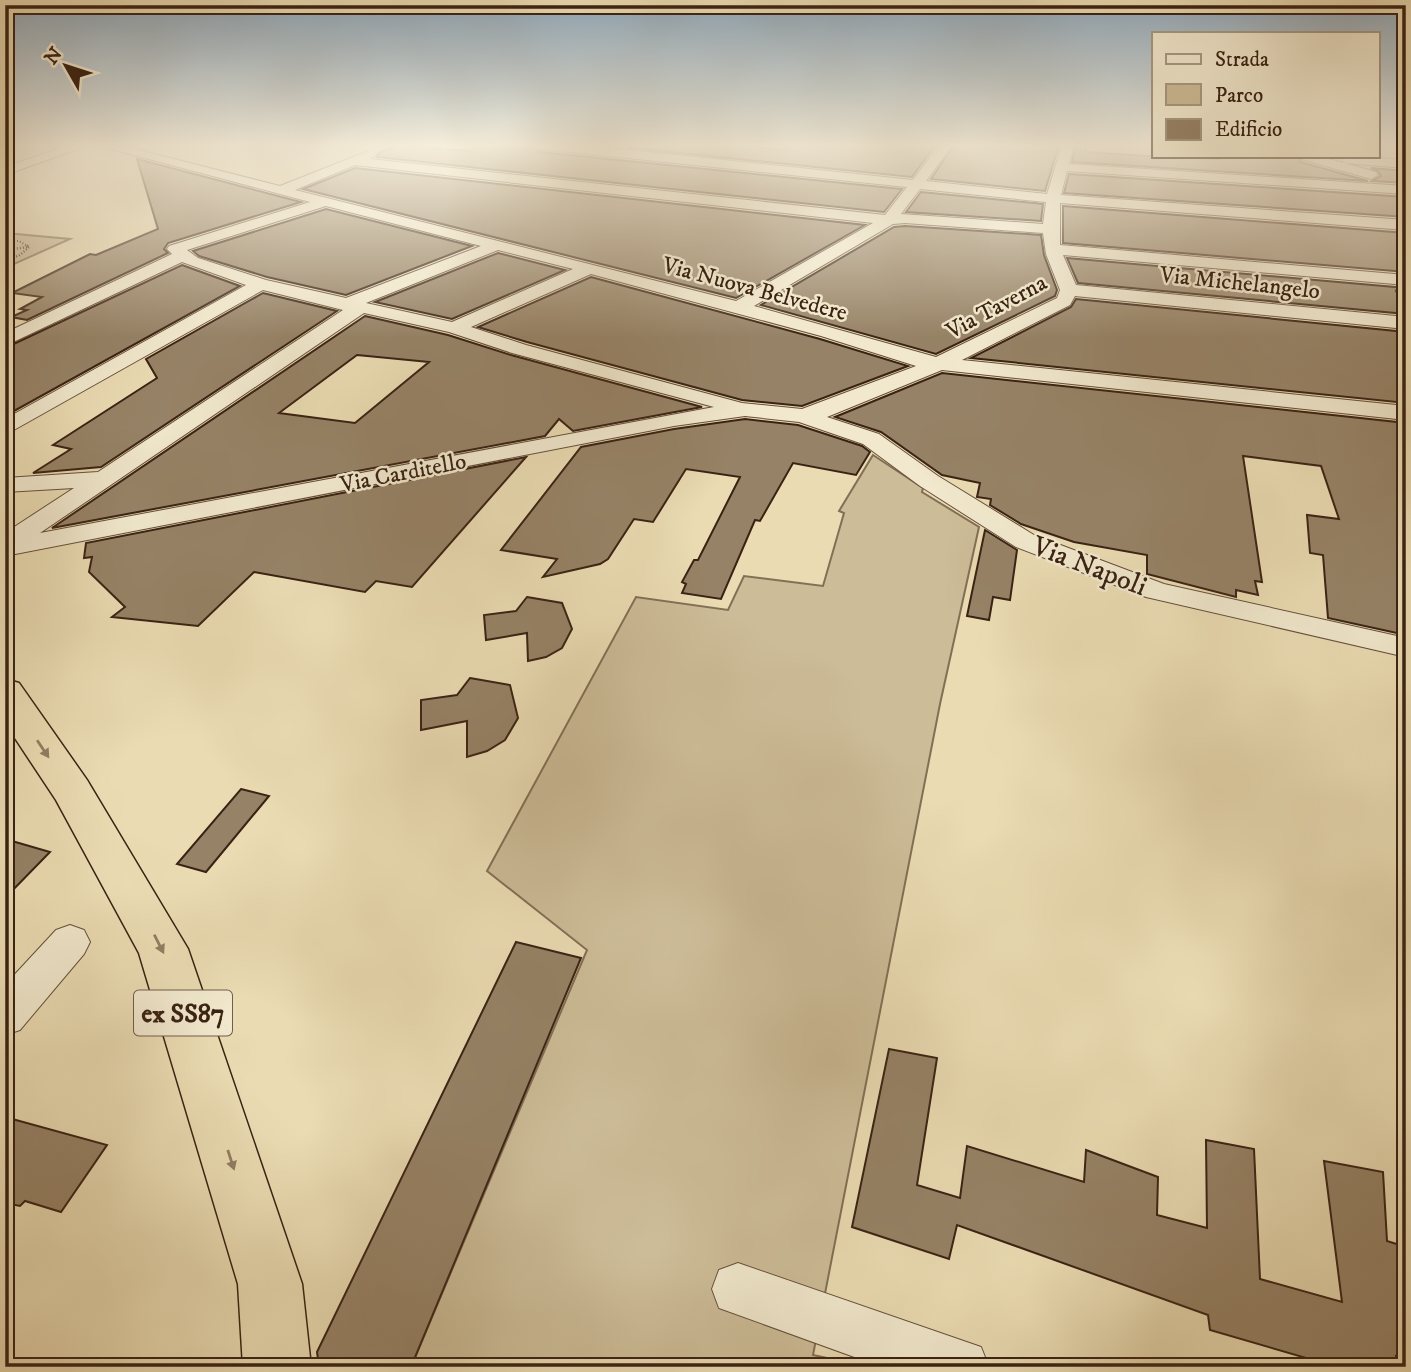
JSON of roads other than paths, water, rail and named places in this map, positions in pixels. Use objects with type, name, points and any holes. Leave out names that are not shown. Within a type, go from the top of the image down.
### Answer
[{"type":"highway","name":"ex SS87","points":[[5,692],[72,791],[163,949],[270,1284],[277,1367]]},
{"type":"street","points":[[302,209],[175,249],[192,262],[261,284],[454,328],[519,349],[745,409]]},
{"type":"street","name":"Via Nuova Belvedere","points":[[352,209],[738,308],[937,365],[1406,413]]},
{"type":"street","points":[[787,209],[890,220],[905,218],[1050,229]]},
{"type":"street","points":[[738,308],[890,220],[898,209]]},
{"type":"street","name":"Via Taverna","points":[[802,416],[937,365],[1064,301],[1069,290],[1053,249],[1050,229],[1053,209]]},
{"type":"street","points":[[1190,209],[1406,225]]},
{"type":"street","points":[[5,547],[351,306],[497,245]]},
{"type":"street","points":[[1053,249],[1403,283]]},
{"type":"street","points":[[5,340],[181,256]]},
{"type":"street","points":[[454,328],[588,269]]},
{"type":"street","points":[[5,428],[261,284]]},
{"type":"street","name":"Via Michelangelo","points":[[1069,290],[1406,323]]},
{"type":"street","name":"Via Carditello","points":[[5,547],[674,419],[745,409],[802,416]]},
{"type":"street","name":"Via Napoli","points":[[802,416],[871,439],[893,452],[929,481],[1025,541],[1129,581],[1156,591],[1406,648]]},
{"type":"street","points":[[5,485],[105,478]]},
{"type":"street","points":[[5,1016],[71,942]]},
{"type":"street","points":[[738,1289],[961,1367]]}]
